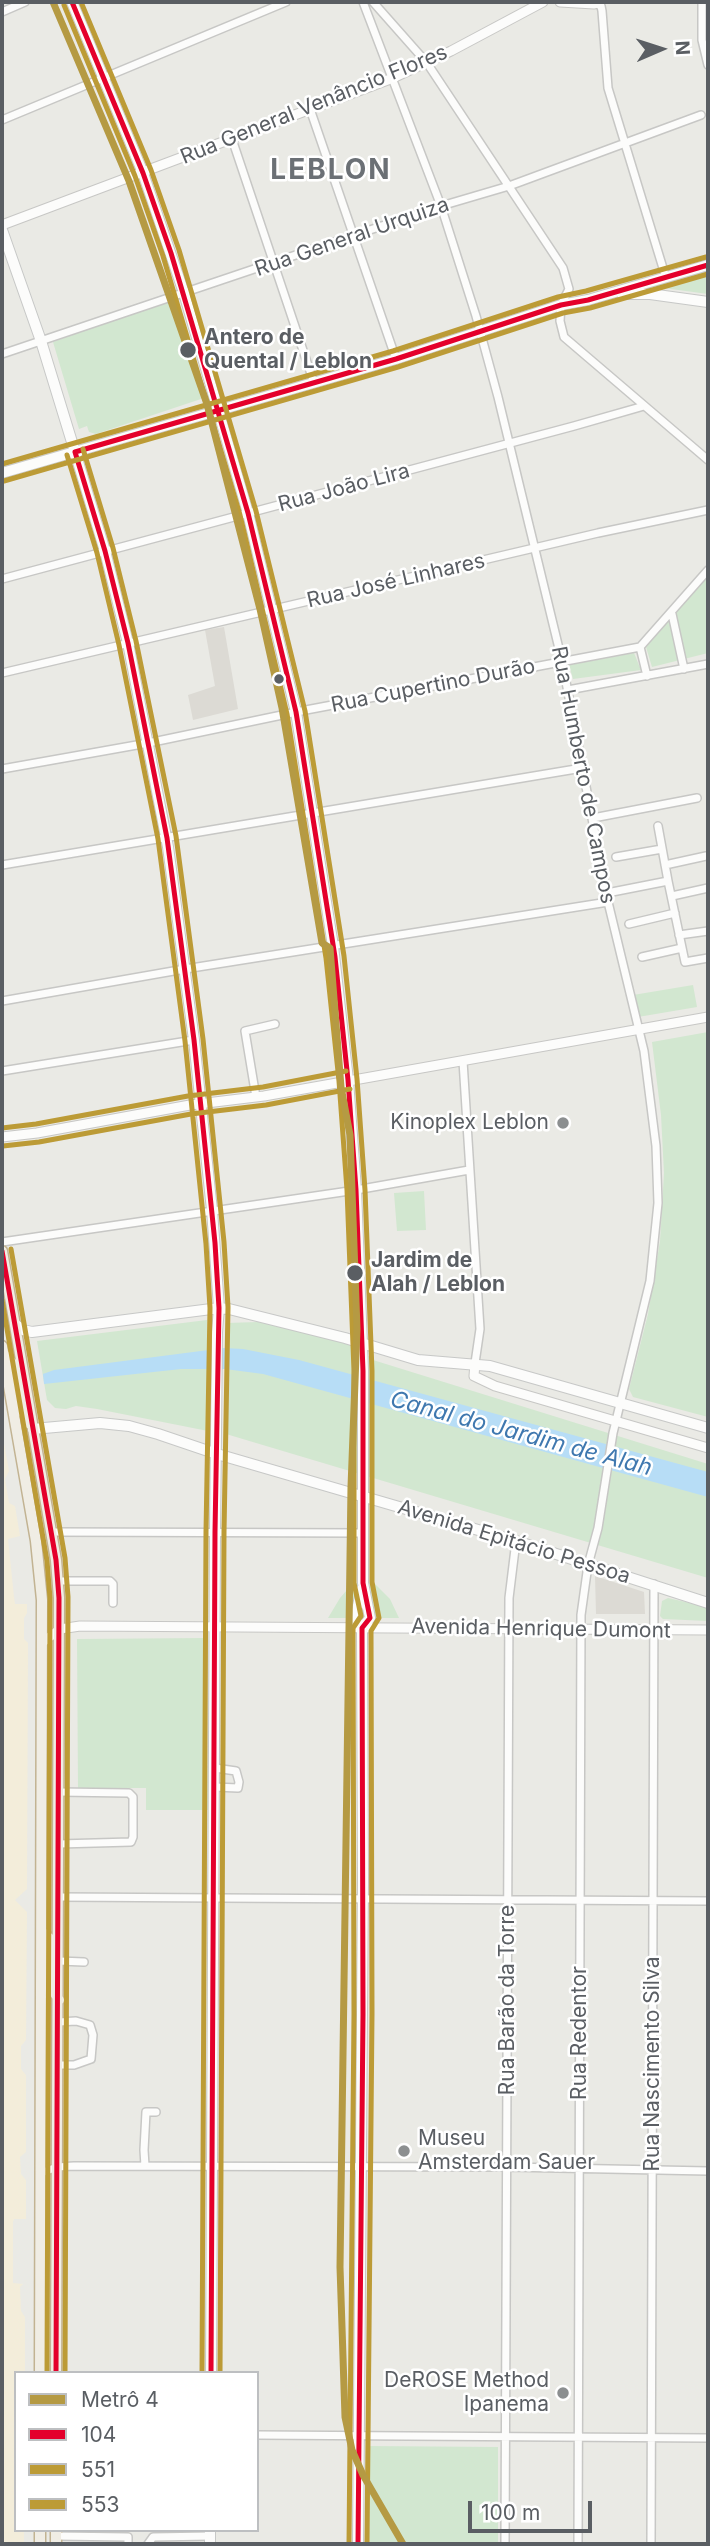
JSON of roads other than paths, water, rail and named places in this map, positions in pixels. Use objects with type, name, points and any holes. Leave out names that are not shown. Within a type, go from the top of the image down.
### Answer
[{"type":"highway","points":[[2,1251],[51,1532],[60,1629],[56,2371]]},
{"type":"highway","points":[[2,1350],[13,1364],[22,1410],[33,1429]]},
{"type":"highway","points":[[2,1350],[40,1569],[43,1642],[40,2371]]},
{"type":"highway","points":[[42,1932],[50,1939],[51,1987],[59,2000]]},
{"type":"main road","points":[[72,2],[143,173],[184,293],[248,513],[296,712],[333,946],[348,1080],[356,1190],[363,1371],[363,1583],[370,1618],[362,1628],[363,1899],[358,2544]]},
{"type":"main road","points":[[2,228],[75,452],[128,643],[167,838],[194,1040],[212,1210],[219,1308],[215,1532],[211,2371]]},
{"type":"main road","points":[[2,472],[396,359],[561,305],[708,265]]},
{"type":"main road","points":[[608,294],[650,294],[708,302]]},
{"type":"main road","points":[[15,1324],[32,1332],[219,1308],[273,1319],[418,1360],[475,1363],[708,1428]]},
{"type":"main road","name":"Avenida Epitácio Pessoa","points":[[33,1429],[79,1423],[116,1424],[158,1434],[217,1454],[516,1541],[708,1603]]},
{"type":"street","points":[[2,12],[24,2]]},
{"type":"street","points":[[2,120],[286,2]]},
{"type":"street","name":"Rua Humberto de Campos","points":[[363,2],[441,206],[481,331],[562,661],[607,897],[639,1030],[653,1107],[658,1203],[650,1282],[612,1441],[597,1535],[588,1565]]},
{"type":"street","points":[[373,2],[427,63],[564,268],[569,289],[561,305],[560,321],[564,337],[708,460]]},
{"type":"street","name":"Rua General Venâncio Flores","points":[[2,228],[393,78],[543,2]]},
{"type":"street","points":[[560,2],[598,3],[601,8],[608,88],[666,278]]},
{"type":"street","points":[[702,2],[702,40],[708,65]]},
{"type":"street","points":[[310,109],[396,359]]},
{"type":"street","name":"Rua General Urquiza","points":[[2,354],[441,206],[509,186],[701,115]]},
{"type":"street","points":[[232,139],[314,383]]},
{"type":"street","name":"Rua João Lira","points":[[2,579],[645,405]]},
{"type":"street","name":"Rua José Linhares","points":[[2,673],[708,510]]},
{"type":"street","points":[[647,676],[640,648],[708,570]]},
{"type":"street","points":[[671,614],[684,668]]},
{"type":"street","name":"Rua Cupertino Durão","points":[[2,769],[640,648]]},
{"type":"street","points":[[568,690],[708,664]]},
{"type":"street","points":[[2,865],[582,768]]},
{"type":"street","points":[[593,818],[697,798]]},
{"type":"street","points":[[658,826],[686,962],[708,958]]},
{"type":"street","points":[[616,858],[663,849]]},
{"type":"street","points":[[665,865],[706,856]]},
{"type":"street","points":[[2,1001],[607,897],[668,881]]},
{"type":"street","points":[[672,896],[708,888]]},
{"type":"street","points":[[628,924],[675,913]]},
{"type":"street","points":[[679,935],[708,931]]},
{"type":"street","points":[[642,957],[682,948]]},
{"type":"street","points":[[2,1137],[256,1097],[708,1017]]},
{"type":"street","points":[[256,1097],[245,1031],[275,1024]]},
{"type":"street","points":[[2,1071],[194,1040]]},
{"type":"street","points":[[463,1061],[480,1329],[473,1373],[481,1380],[616,1423],[708,1448]]},
{"type":"street","points":[[2,1242],[356,1190],[469,1170]]},
{"type":"street","points":[[51,1532],[364,1533]]},
{"type":"street","name":"Rua Barão da Torre","points":[[505,2544],[509,1598],[516,1541]]},
{"type":"street","name":"Rua Redentor","points":[[578,2544],[581,1629],[588,1565]]},
{"type":"street","points":[[57,1581],[110,1581],[113,1584],[113,1603]]},
{"type":"street","name":"Rua Nascimento Silva","points":[[651,2544],[654,1584]]},
{"type":"street","name":"Avenida Henrique Dumont","points":[[60,1629],[80,1626],[216,1626],[708,1630]]},
{"type":"street","points":[[43,1642],[60,1629]]},
{"type":"street","points":[[215,1768],[236,1771],[239,1782],[238,1788],[215,1787]]},
{"type":"street","points":[[59,1792],[129,1793],[132,1797],[133,1837],[131,1842],[59,1844]]},
{"type":"street","points":[[59,1897],[708,1901]]},
{"type":"street","points":[[59,1961],[84,1962]]},
{"type":"street","points":[[58,2065],[74,2065],[91,2059],[93,2035],[90,2025],[76,2021],[59,2022]]},
{"type":"street","points":[[145,2166],[146,2112],[156,2112]]},
{"type":"street","points":[[41,2173],[57,2167],[145,2166],[508,2167],[708,2171]]},
{"type":"street","points":[[259,2435],[708,2438]]},
{"type":"street","points":[[56,2537],[128,2538],[128,2544]]},
{"type":"street","points":[[148,2544],[153,2537],[210,2537]]},
{"type":"water","name":"Canal do Jardim de Alah","points":[[224,1348],[299,1360],[708,1472],[708,1497],[263,1374],[225,1369],[181,1369],[44,1384],[43,1374],[54,1370]]},
{"type":"metro line","name":"4","points":[[53,2],[129,181],[207,404],[260,609],[282,708],[322,943],[330,948],[341,1087],[350,1135],[357,1329],[351,1487],[340,2267],[345,2417],[352,2450],[363,2475],[403,2544]]},
{"type":"place","name":"Antero de Quental / Leblon","points":[[188,350]]},
{"type":"place","name":"Kinoplex Leblon","points":[[563,1123]]},
{"type":"place","name":"Jardim de Alah / Leblon","points":[[355,1273]]},
{"type":"place","name":"Museu Amsterdam Sauer","points":[[404,2151]]},
{"type":"place","name":"DeROSE Method Ipanema","points":[[563,2393]]},
{"type":"district","name":"LEBLON","points":[[331,171]]}]
